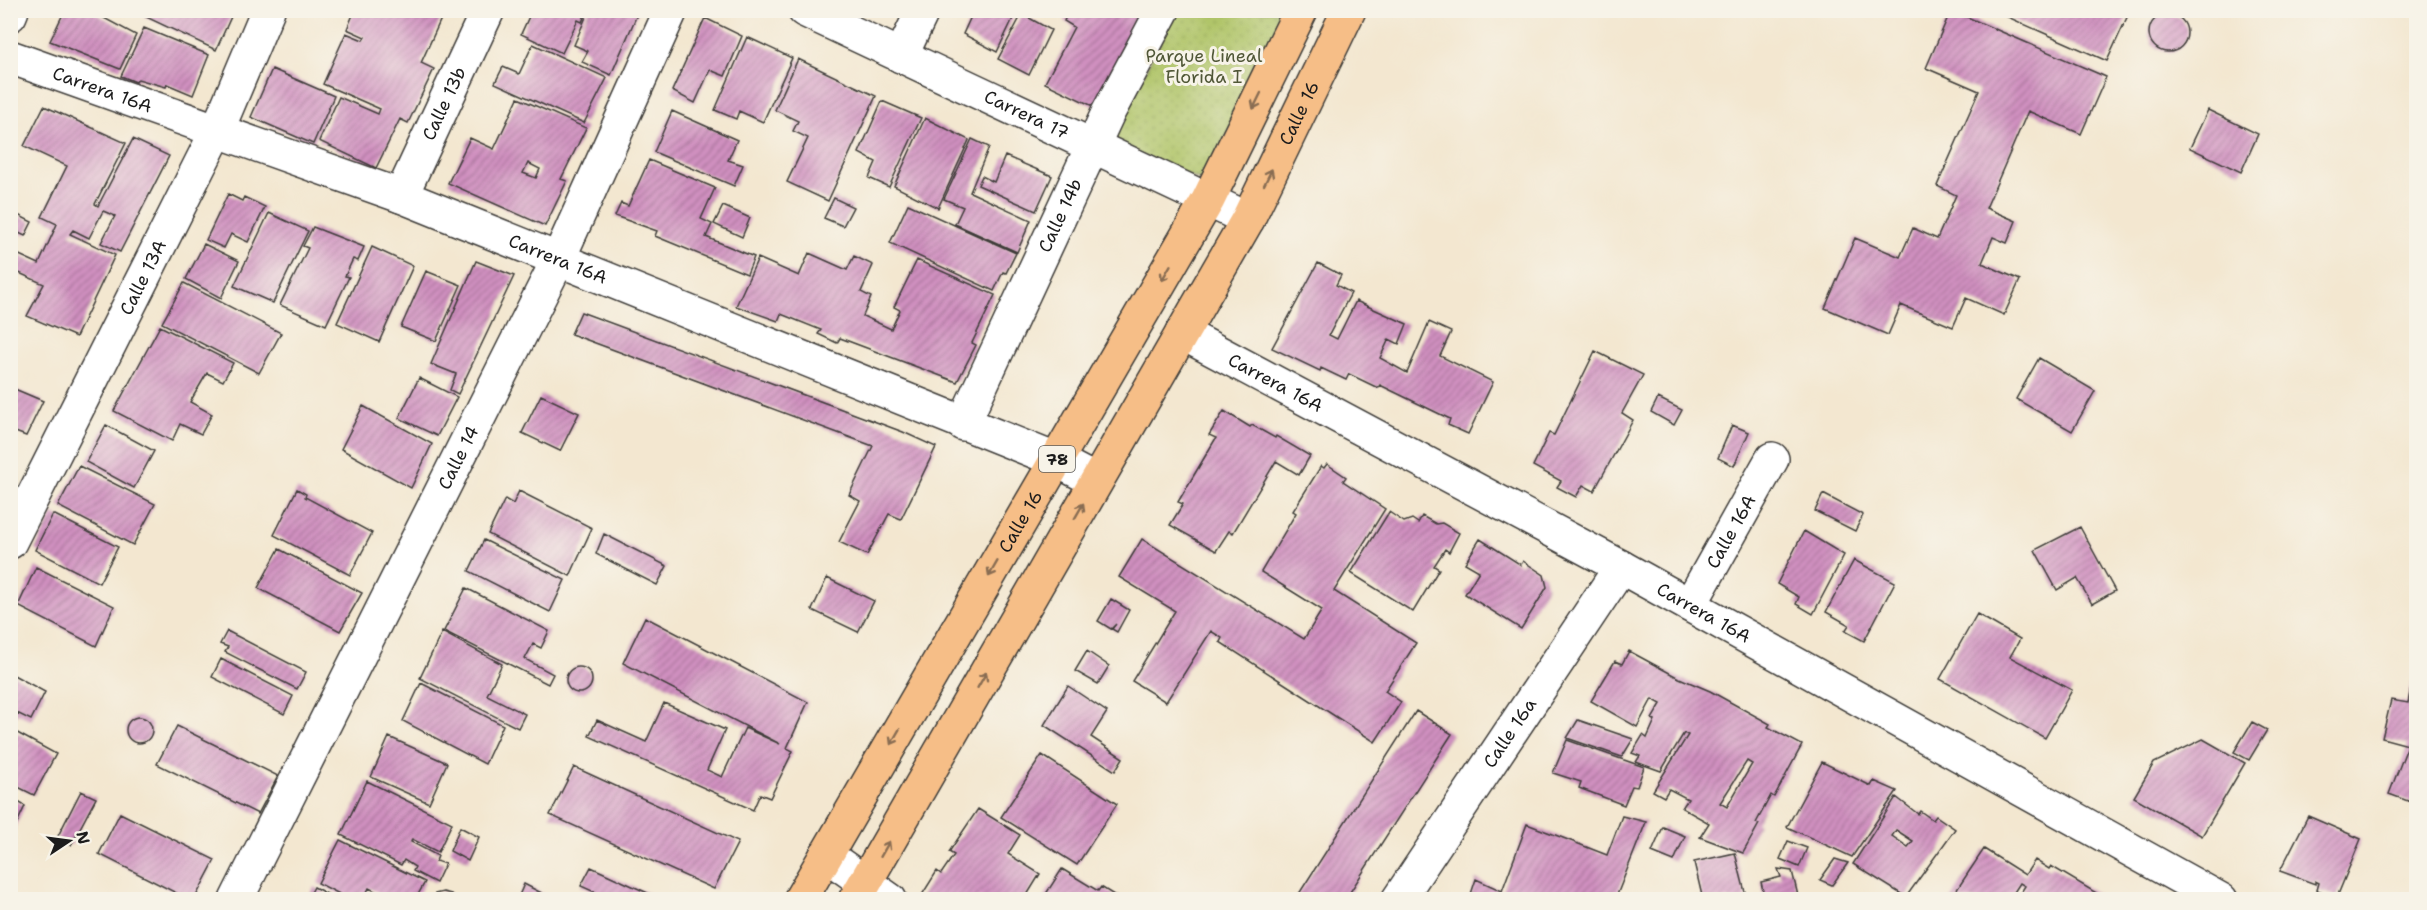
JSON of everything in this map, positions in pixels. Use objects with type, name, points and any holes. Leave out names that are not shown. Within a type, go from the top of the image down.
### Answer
[{"type":"highway","name":"Calle 16","points":[[800,900],[1208,200],[1300,10]]},
{"type":"highway","name":"Calle 16","points":[[870,894],[1096,481],[1248,219],[1349,10]]},
{"type":"street","points":[[10,15],[12,10]]},
{"type":"street","name":"Calle 13A","points":[[10,542],[216,131],[268,10]]},
{"type":"street","name":"Calle 13b","points":[[401,196],[488,10]]},
{"type":"street","name":"Calle 14","points":[[236,900],[558,260],[671,10]]},
{"type":"street","name":"Carrera 17","points":[[804,10],[1248,219]]},
{"type":"street","points":[[901,56],[923,10]]},
{"type":"street","name":"Calle 14b","points":[[963,424],[1093,146],[1163,10]]},
{"type":"street","name":"Carrera 16A","points":[[10,57],[401,196],[1056,460],[1096,481]]},
{"type":"street","name":"Carrera 16A","points":[[1182,333],[1621,567],[2221,900]]},
{"type":"street","name":"Calle 16A","points":[[1690,605],[1772,459]]},
{"type":"street","name":"Calle 16a","points":[[1398,900],[1621,567]]},
{"type":"street","points":[[826,855],[870,894]]},
{"type":"green space","name":"Parque Lineal Florida I","points":[[1175,11],[1290,11],[1204,182],[1110,142]]},
{"type":"building","points":[[65,10],[89,10],[136,35],[120,69],[50,41]]},
{"type":"building","points":[[147,10],[234,10],[216,50],[144,16]]},
{"type":"building","points":[[355,10],[445,10],[421,63],[434,69],[408,123],[400,119],[376,168],[319,141],[339,97],[378,114],[380,109],[323,84],[346,33],[363,40],[365,37],[347,29]]},
{"type":"building","points":[[532,10],[587,10],[582,22],[578,20],[562,53],[521,34]]},
{"type":"building","points":[[589,10],[639,10],[611,75],[582,62],[588,51],[574,45]]},
{"type":"building","points":[[974,10],[1017,10],[997,52],[963,34]]},
{"type":"building","points":[[1069,10],[1149,10],[1103,111],[1045,83],[1074,27],[1064,21]]},
{"type":"building","points":[[1951,10],[2106,77],[2081,134],[2028,111],[1986,208],[2016,221],[2007,243],[1993,237],[1982,263],[2020,280],[2004,315],[1966,298],[1953,327],[1901,305],[1888,335],[1825,308],[1855,238],[1900,257],[1913,228],[1937,239],[1956,195],[1937,186],[1979,91],[1926,68]]},
{"type":"building","points":[[1992,10],[2124,10],[2129,13],[2107,61]]},
{"type":"building","points":[[1022,14],[1051,30],[1029,75],[998,59]]},
{"type":"building","points":[[2168,14],[2175,15],[2181,20],[2186,26],[2186,40],[2181,46],[2175,51],[2168,52],[2161,51],[2155,46],[2150,40],[2149,33],[2150,26],[2155,20],[2161,15]]},
{"type":"building","points":[[705,18],[742,36],[725,76],[710,70],[695,103],[672,91]]},
{"type":"building","points":[[144,28],[209,55],[193,95],[167,84],[166,87],[138,79],[136,82],[121,76]]},
{"type":"building","points":[[747,37],[792,58],[763,122],[739,111],[736,119],[715,110]]},
{"type":"building","points":[[533,44],[607,78],[584,123],[495,83],[503,67],[519,74]]},
{"type":"building","points":[[798,59],[876,96],[828,201],[787,182],[808,138],[793,131],[798,121],[775,110]]},
{"type":"building","points":[[272,69],[334,96],[313,144],[251,117]]},
{"type":"building","points":[[518,98],[586,128],[561,179],[567,181],[545,226],[448,183],[470,138],[494,149]],"holes":[[[528,163],[540,169],[536,178],[523,173]]]},
{"type":"building","points":[[882,101],[921,118],[889,187],[869,178],[876,162],[859,153]]},
{"type":"building","points":[[44,106],[126,143],[95,204],[98,206],[133,139],[169,156],[120,252],[101,243],[115,216],[103,211],[89,238],[73,230],[70,234],[115,255],[76,337],[27,316],[44,284],[17,272],[15,276],[10,274],[10,211],[32,222],[25,236],[19,233],[11,248],[16,250],[15,253],[39,264],[57,224],[42,217],[67,166],[24,146]]},
{"type":"building","points":[[2208,110],[2258,134],[2241,172],[2190,148]]},
{"type":"building","points":[[672,111],[737,140],[728,160],[743,165],[734,186],[654,152]]},
{"type":"building","points":[[925,118],[969,140],[938,208],[894,186]]},
{"type":"building","points":[[972,139],[989,147],[970,192],[1031,220],[1017,252],[955,224],[963,207],[944,199]]},
{"type":"building","points":[[1005,156],[1052,176],[1036,211],[978,185],[982,176],[994,182]]},
{"type":"building","points":[[649,160],[715,188],[701,219],[712,224],[706,237],[754,257],[747,274],[655,236],[657,231],[615,216],[621,203],[628,206]]},
{"type":"building","points":[[228,194],[242,201],[244,197],[265,207],[248,242],[231,234],[224,248],[206,240]]},
{"type":"building","points":[[834,198],[853,207],[843,226],[824,218]]},
{"type":"building","points":[[908,204],[1016,253],[994,291],[890,243]]},
{"type":"building","points":[[723,206],[750,218],[742,237],[714,224]]},
{"type":"building","points":[[269,213],[308,231],[273,303],[234,286]]},
{"type":"building","points":[[313,227],[364,247],[358,261],[353,259],[345,276],[349,277],[326,325],[280,305],[308,248],[303,246]]},
{"type":"building","points":[[204,244],[239,261],[221,298],[186,279]]},
{"type":"building","points":[[372,247],[413,266],[379,342],[337,323]]},
{"type":"building","points":[[809,253],[847,270],[854,256],[873,265],[861,292],[871,297],[863,316],[891,329],[900,310],[894,307],[917,260],[995,295],[972,343],[976,345],[957,382],[840,338],[837,343],[818,334],[821,330],[781,314],[778,321],[736,306],[758,258],[799,276]]},
{"type":"building","points":[[476,261],[514,276],[458,394],[450,390],[456,374],[431,364]]},
{"type":"building","points":[[1318,263],[1341,275],[1336,285],[1351,293],[1329,335],[1337,339],[1356,301],[1407,324],[1399,344],[1389,339],[1380,358],[1407,373],[1429,322],[1451,332],[1440,356],[1493,382],[1468,434],[1448,425],[1450,419],[1380,385],[1378,388],[1349,374],[1346,380],[1321,368],[1320,371],[1272,348]]},
{"type":"building","points":[[426,271],[461,285],[436,341],[401,327]]},
{"type":"building","points":[[184,283],[281,333],[259,373],[162,323]]},
{"type":"building","points":[[581,312],[903,432],[936,447],[901,519],[889,514],[867,555],[839,542],[860,501],[849,495],[873,446],[571,334]]},
{"type":"building","points":[[160,326],[233,363],[223,381],[207,373],[190,402],[212,414],[201,434],[180,424],[172,441],[114,411]]},
{"type":"building","points":[[1595,351],[1643,375],[1622,413],[1633,420],[1594,491],[1583,485],[1576,497],[1557,487],[1561,481],[1533,466],[1549,433],[1554,435]]},
{"type":"building","points":[[2039,358],[2095,391],[2072,431],[2016,399]]},
{"type":"building","points":[[419,378],[457,397],[437,436],[399,418]]},
{"type":"building","points":[[10,387],[43,401],[26,436],[10,430]]},
{"type":"building","points":[[541,395],[579,413],[560,451],[522,433]]},
{"type":"building","points":[[1658,398],[1682,410],[1674,425],[1651,412]]},
{"type":"building","points":[[363,406],[432,444],[411,488],[341,449]]},
{"type":"building","points":[[1224,411],[1250,427],[1252,425],[1275,438],[1276,436],[1310,456],[1299,475],[1276,461],[1233,533],[1229,531],[1216,551],[1170,525],[1183,504],[1178,502],[1216,438],[1209,435]]},
{"type":"building","points":[[106,425],[154,451],[134,488],[86,462]]},
{"type":"building","points":[[1732,425],[1749,432],[1734,466],[1718,458]]},
{"type":"building","points":[[1327,464],[1346,477],[1343,481],[1385,509],[1334,591],[1416,643],[1385,691],[1401,702],[1375,742],[1220,642],[1222,638],[1211,631],[1166,702],[1132,681],[1175,611],[1119,577],[1142,539],[1304,639],[1322,610],[1261,572],[1296,513],[1293,511],[1321,466],[1324,468]]},
{"type":"building","points":[[79,466],[155,504],[133,545],[58,506]]},
{"type":"building","points":[[297,489],[306,494],[305,497],[372,533],[350,575],[274,535]]},
{"type":"building","points":[[519,491],[592,528],[570,576],[488,534],[505,499],[513,504]]},
{"type":"building","points":[[1823,494],[1863,515],[1855,531],[1815,511]]},
{"type":"building","points":[[1389,512],[1404,522],[1412,519],[1418,523],[1422,516],[1436,524],[1442,523],[1459,533],[1449,552],[1445,549],[1434,566],[1439,569],[1413,612],[1351,573]]},
{"type":"building","points":[[53,514],[118,547],[99,583],[35,550]]},
{"type":"building","points":[[2080,527],[2115,591],[2092,604],[2077,578],[2057,590],[2035,550]]},
{"type":"building","points":[[1804,531],[1844,555],[1813,614],[1796,604],[1799,597],[1777,584]]},
{"type":"building","points":[[604,534],[667,566],[657,585],[596,554]]},
{"type":"building","points":[[1480,539],[1521,565],[1523,561],[1544,575],[1547,587],[1521,629],[1465,594],[1479,571],[1465,563]]},
{"type":"building","points":[[484,540],[565,580],[550,612],[469,571]]},
{"type":"building","points":[[279,549],[362,593],[340,631],[258,588]]},
{"type":"building","points":[[1854,560],[1895,582],[1864,641],[1845,631],[1849,625],[1826,612]]},
{"type":"building","points":[[36,567],[114,606],[96,646],[18,606]]},
{"type":"building","points":[[827,578],[874,601],[858,632],[812,610]]},
{"type":"building","points":[[466,588],[549,631],[541,648],[533,644],[525,659],[553,674],[548,684],[444,631]]},
{"type":"building","points":[[1111,599],[1129,610],[1117,632],[1112,629],[1116,624],[1111,629],[1098,621]]},
{"type":"building","points":[[1977,614],[2020,639],[2010,657],[2072,690],[2045,738],[1940,679]]},
{"type":"building","points":[[645,617],[808,702],[787,748],[793,751],[770,798],[760,794],[753,810],[589,736],[597,720],[646,742],[664,703],[725,730],[707,770],[722,777],[745,728],[780,744],[623,663]]},
{"type":"building","points":[[227,631],[306,672],[297,689],[225,652],[228,647],[220,644]]},
{"type":"building","points":[[442,632],[502,664],[487,695],[525,714],[518,728],[420,678]]},
{"type":"building","points":[[1087,651],[1109,666],[1098,684],[1075,671]]},
{"type":"building","points":[[1629,651],[1677,677],[1710,691],[1770,724],[1768,727],[1802,745],[1774,797],[1771,795],[1756,823],[1759,824],[1743,853],[1700,837],[1709,823],[1682,808],[1688,799],[1669,789],[1664,797],[1653,791],[1688,735],[1684,733],[1661,771],[1636,762],[1640,756],[1632,753],[1643,735],[1647,738],[1655,720],[1652,719],[1661,704],[1652,699],[1637,727],[1591,701],[1615,661],[1622,664]],"holes":[[[1747,761],[1752,764],[1727,807],[1720,803]]]},
{"type":"building","points":[[221,659],[293,696],[284,714],[212,677]]},
{"type":"building","points":[[579,667],[588,671],[592,680],[588,689],[579,693],[570,689],[566,680],[570,671]]},
{"type":"building","points":[[2415,667],[2416,804],[2389,794],[2408,745],[2382,738],[2391,700],[2408,703]]},
{"type":"building","points":[[10,673],[45,692],[31,720],[17,713],[14,719],[10,717]]},
{"type":"building","points":[[421,683],[503,725],[485,764],[403,721]]},
{"type":"building","points":[[1068,686],[1107,712],[1091,737],[1123,758],[1115,771],[1044,725]]},
{"type":"building","points":[[1416,711],[1452,734],[1345,900],[1295,900]]},
{"type":"building","points":[[139,717],[148,721],[152,730],[148,739],[139,743],[130,739],[126,730],[130,721]]},
{"type":"building","points":[[1578,720],[1633,739],[1622,757],[1567,738]]},
{"type":"building","points":[[2252,722],[2267,730],[2249,760],[2234,752]]},
{"type":"building","points":[[177,726],[278,776],[258,814],[157,764]]},
{"type":"building","points":[[10,729],[56,754],[34,795],[10,783]]},
{"type":"building","points":[[389,737],[447,763],[429,803],[371,777]]},
{"type":"building","points":[[2203,739],[2245,763],[2202,836],[2134,797],[2154,763]]},
{"type":"building","points":[[1567,740],[1644,767],[1637,787],[1632,786],[1624,805],[1579,788],[1581,782],[1553,773]]},
{"type":"building","points":[[1042,755],[1117,804],[1077,865],[1001,817]]},
{"type":"building","points":[[1822,762],[1871,786],[1874,781],[1897,791],[1852,857],[1787,827]]},
{"type":"building","points":[[574,767],[738,842],[714,889],[550,815]]},
{"type":"building","points":[[367,781],[452,823],[438,852],[412,839],[411,842],[438,856],[436,861],[445,864],[436,883],[413,871],[415,867],[404,860],[401,865],[341,835]]},
{"type":"building","points":[[81,791],[96,798],[71,845],[57,838]]},
{"type":"building","points":[[10,797],[25,806],[10,838]]},
{"type":"building","points":[[1896,797],[1918,814],[1920,811],[1933,820],[1936,816],[1955,829],[1906,897],[1853,864]],"holes":[[[1896,830],[1913,841],[1908,847],[1892,836]]]},
{"type":"building","points":[[978,809],[1020,835],[1008,854],[1040,874],[1024,900],[920,898],[937,871],[941,874],[954,855],[949,852]]},
{"type":"building","points":[[120,813],[215,860],[194,900],[99,854]]},
{"type":"building","points":[[1622,816],[1646,822],[1615,900],[1469,900],[1476,879],[1502,891],[1527,824],[1607,855]]},
{"type":"building","points":[[2308,816],[2361,839],[2337,897],[2317,890],[2319,883],[2315,881],[2315,884],[2280,871]]},
{"type":"building","points":[[460,827],[479,837],[468,861],[450,851]]},
{"type":"building","points":[[1663,827],[1685,836],[1674,861],[1652,852]]},
{"type":"building","points":[[340,840],[425,882],[415,900],[378,900],[381,894],[369,888],[363,900],[351,900],[318,883]]},
{"type":"building","points":[[1788,841],[1807,848],[1799,867],[1780,859]]},
{"type":"building","points":[[1984,849],[2025,875],[2035,860],[2049,869],[2051,866],[2108,900],[2016,900],[2025,886],[2020,883],[2009,900],[1950,900]]},
{"type":"building","points":[[1735,853],[1747,900],[1703,900],[1694,862]]},
{"type":"building","points":[[1835,859],[1848,863],[1832,885],[1820,880]]},
{"type":"building","points":[[591,867],[663,900],[612,900],[581,886]]},
{"type":"building","points":[[1062,869],[1098,891],[1101,887],[1122,900],[1042,900]]},
{"type":"building","points":[[1778,869],[1792,871],[1799,900],[1765,900],[1761,882],[1781,877]]},
{"type":"building","points":[[524,884],[555,900],[517,900]]},
{"type":"building","points":[[314,887],[338,900],[307,900]]},
{"type":"building","points":[[443,892],[451,894],[456,900],[430,900],[435,894]]}]
